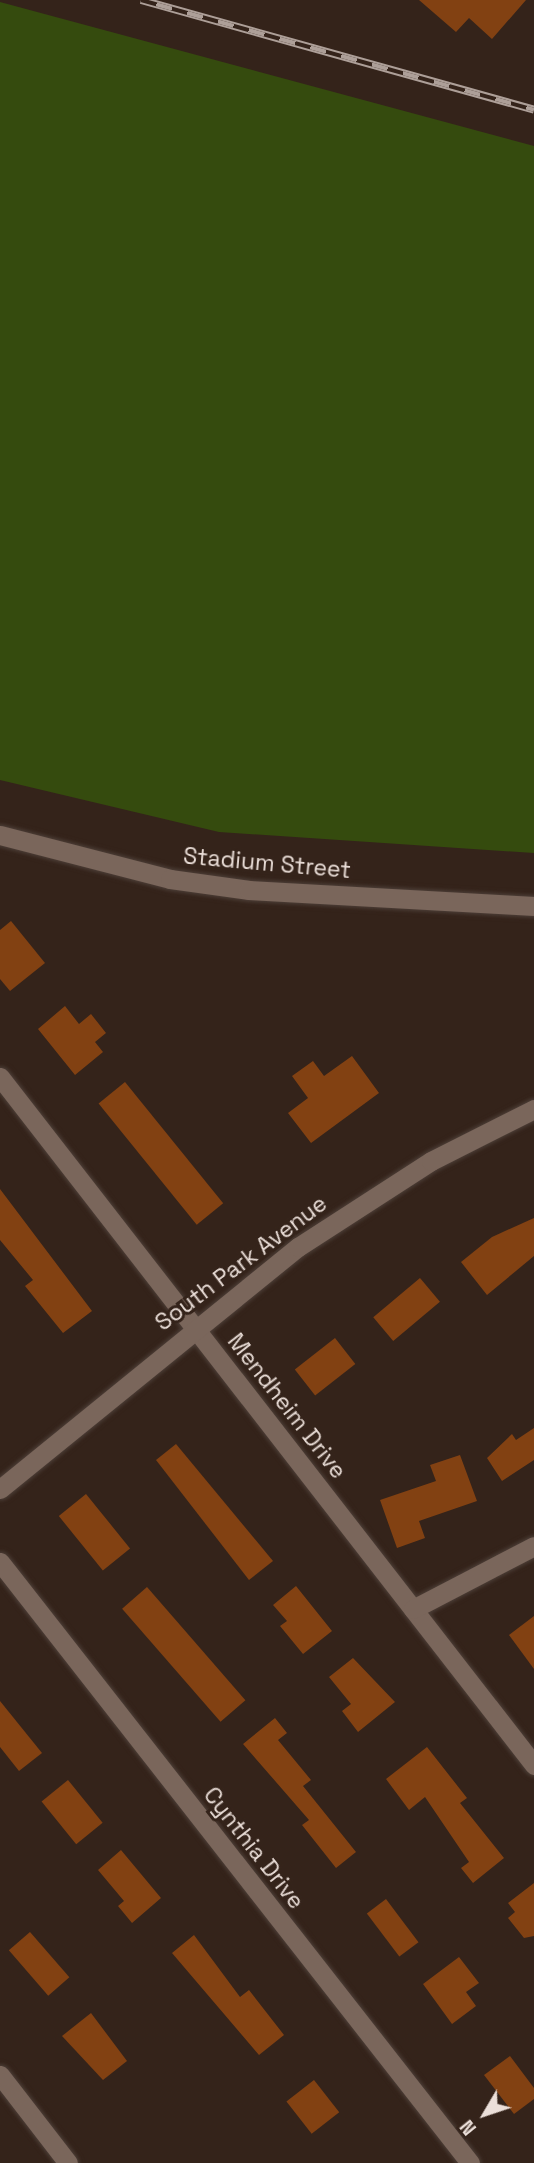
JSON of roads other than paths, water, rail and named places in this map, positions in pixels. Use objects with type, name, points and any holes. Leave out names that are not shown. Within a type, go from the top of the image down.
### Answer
[{"type":"street","name":"Stadium Street","points":[[0,835],[223,886],[534,906]]},
{"type":"street","name":"Mendheim Drive","points":[[0,1077],[534,1765]]},
{"type":"street","name":"South Park Avenue","points":[[0,1489],[195,1327],[341,1217],[431,1161],[534,1110]]},
{"type":"street","points":[[413,1609],[534,1546]]},
{"type":"street","name":"Cynthia Drive","points":[[0,1562],[470,2163]]},
{"type":"street","points":[[0,2075],[68,2163]]},
{"type":"railway","points":[[141,0],[534,110]]}]
